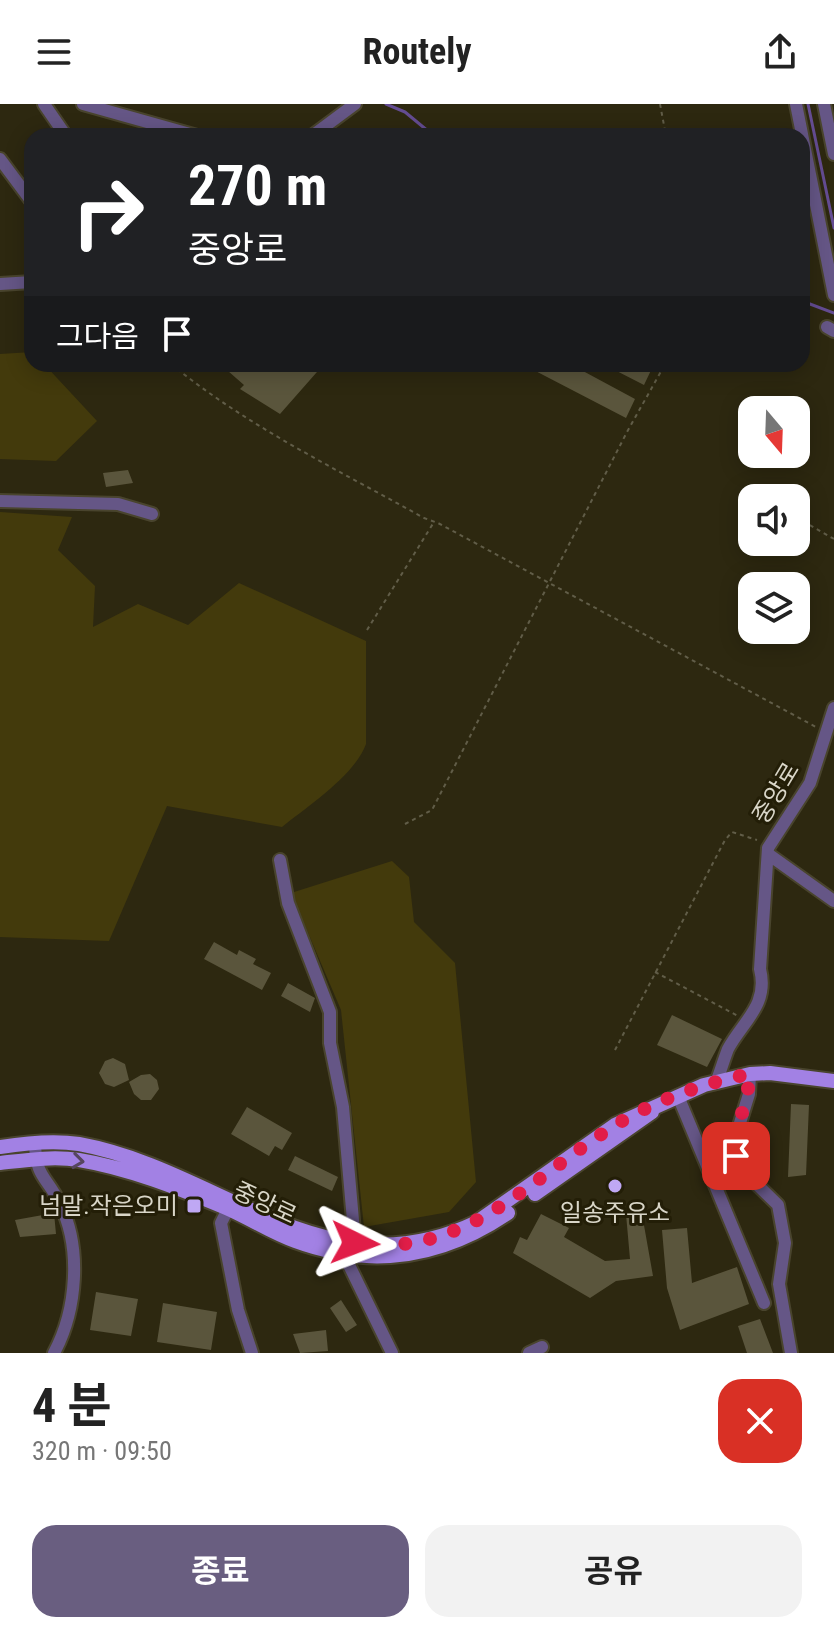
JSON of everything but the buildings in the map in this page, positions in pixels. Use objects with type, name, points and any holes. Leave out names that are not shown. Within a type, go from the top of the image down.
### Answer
[{"type":"main road","name":"중앙로","points":[[0,1147],[35,1143],[77,1144],[131,1159],[230,1204],[294,1241],[421,1253],[480,1232],[663,1103],[678,1096],[717,1080],[750,1074],[789,1074],[834,1081]]},
{"type":"main road","name":"중앙로","points":[[0,1163],[35,1159],[77,1160],[230,1204]]},
{"type":"street","points":[[44,104],[60,128]]},
{"type":"street","points":[[83,104],[153,128]]},
{"type":"street","points":[[322,128],[354,104]]},
{"type":"street","points":[[796,104],[801,128]]},
{"type":"street","points":[[824,104],[834,154]]},
{"type":"street","points":[[0,159],[24,191]]},
{"type":"street","points":[[810,174],[834,295]]},
{"type":"street","points":[[0,284],[24,282]]},
{"type":"street","points":[[0,501],[118,504],[152,514]]},
{"type":"street","name":"중앙로","points":[[717,1080],[729,1049],[750,1022],[764,984],[760,969],[768,851],[810,783],[834,708]]},
{"type":"street","points":[[768,851],[834,901]]},
{"type":"street","points":[[280,860],[288,903],[330,1012],[330,1043],[343,1107],[354,1249],[348,1263],[392,1353]]},
{"type":"street","points":[[750,1074],[749,1094],[735,1139],[736,1156],[738,1166],[778,1205],[785,1243],[779,1284],[791,1353]]},
{"type":"street","points":[[678,1096],[764,1303]]},
{"type":"street","points":[[35,1143],[37,1170],[60,1203],[71,1237],[73,1291],[62,1339],[54,1353]]},
{"type":"street","points":[[230,1204],[221,1223],[238,1310],[252,1353]]},
{"type":"street","points":[[529,1353],[542,1347]]},
{"type":"path","points":[[660,104],[664,128]]},
{"type":"path","points":[[181,372],[223,404],[324,463],[673,647],[827,733]]},
{"type":"path","points":[[405,824],[432,810],[661,372]]},
{"type":"path","points":[[367,630],[434,521]]},
{"type":"path","points":[[810,525],[834,539]]},
{"type":"path","points":[[615,1050],[732,832],[747,835],[768,851]]},
{"type":"path","points":[[655,972],[750,1022]]},
{"type":"shaded area","points":[[24,352],[24,372],[51,372],[97,421],[56,461],[0,459],[0,354]]},
{"type":"shaded area","points":[[0,512],[72,517],[58,550],[95,586],[93,627],[138,604],[188,625],[239,583],[366,641],[366,744],[352,767],[282,827],[167,806],[109,941],[0,937]]},
{"type":"shaded area","points":[[392,861],[409,877],[414,922],[455,963],[476,1182],[449,1212],[364,1227],[341,1010],[291,893]]},
{"type":"waterway","points":[[386,104],[405,112],[424,128]]},
{"type":"waterway","points":[[808,104],[834,228]]},
{"type":"waterway","points":[[810,304],[834,313]]},
{"type":"place","name":"일송주유소","points":[[615,1186]]},
{"type":"place","name":"넘말.작은오미","points":[[194,1206]]},
{"type":"route","points":[[355,1243],[409,1245],[454,1233],[508,1202],[590,1141],[633,1114],[717,1080],[750,1074],[749,1094],[735,1139],[736,1156]]}]
